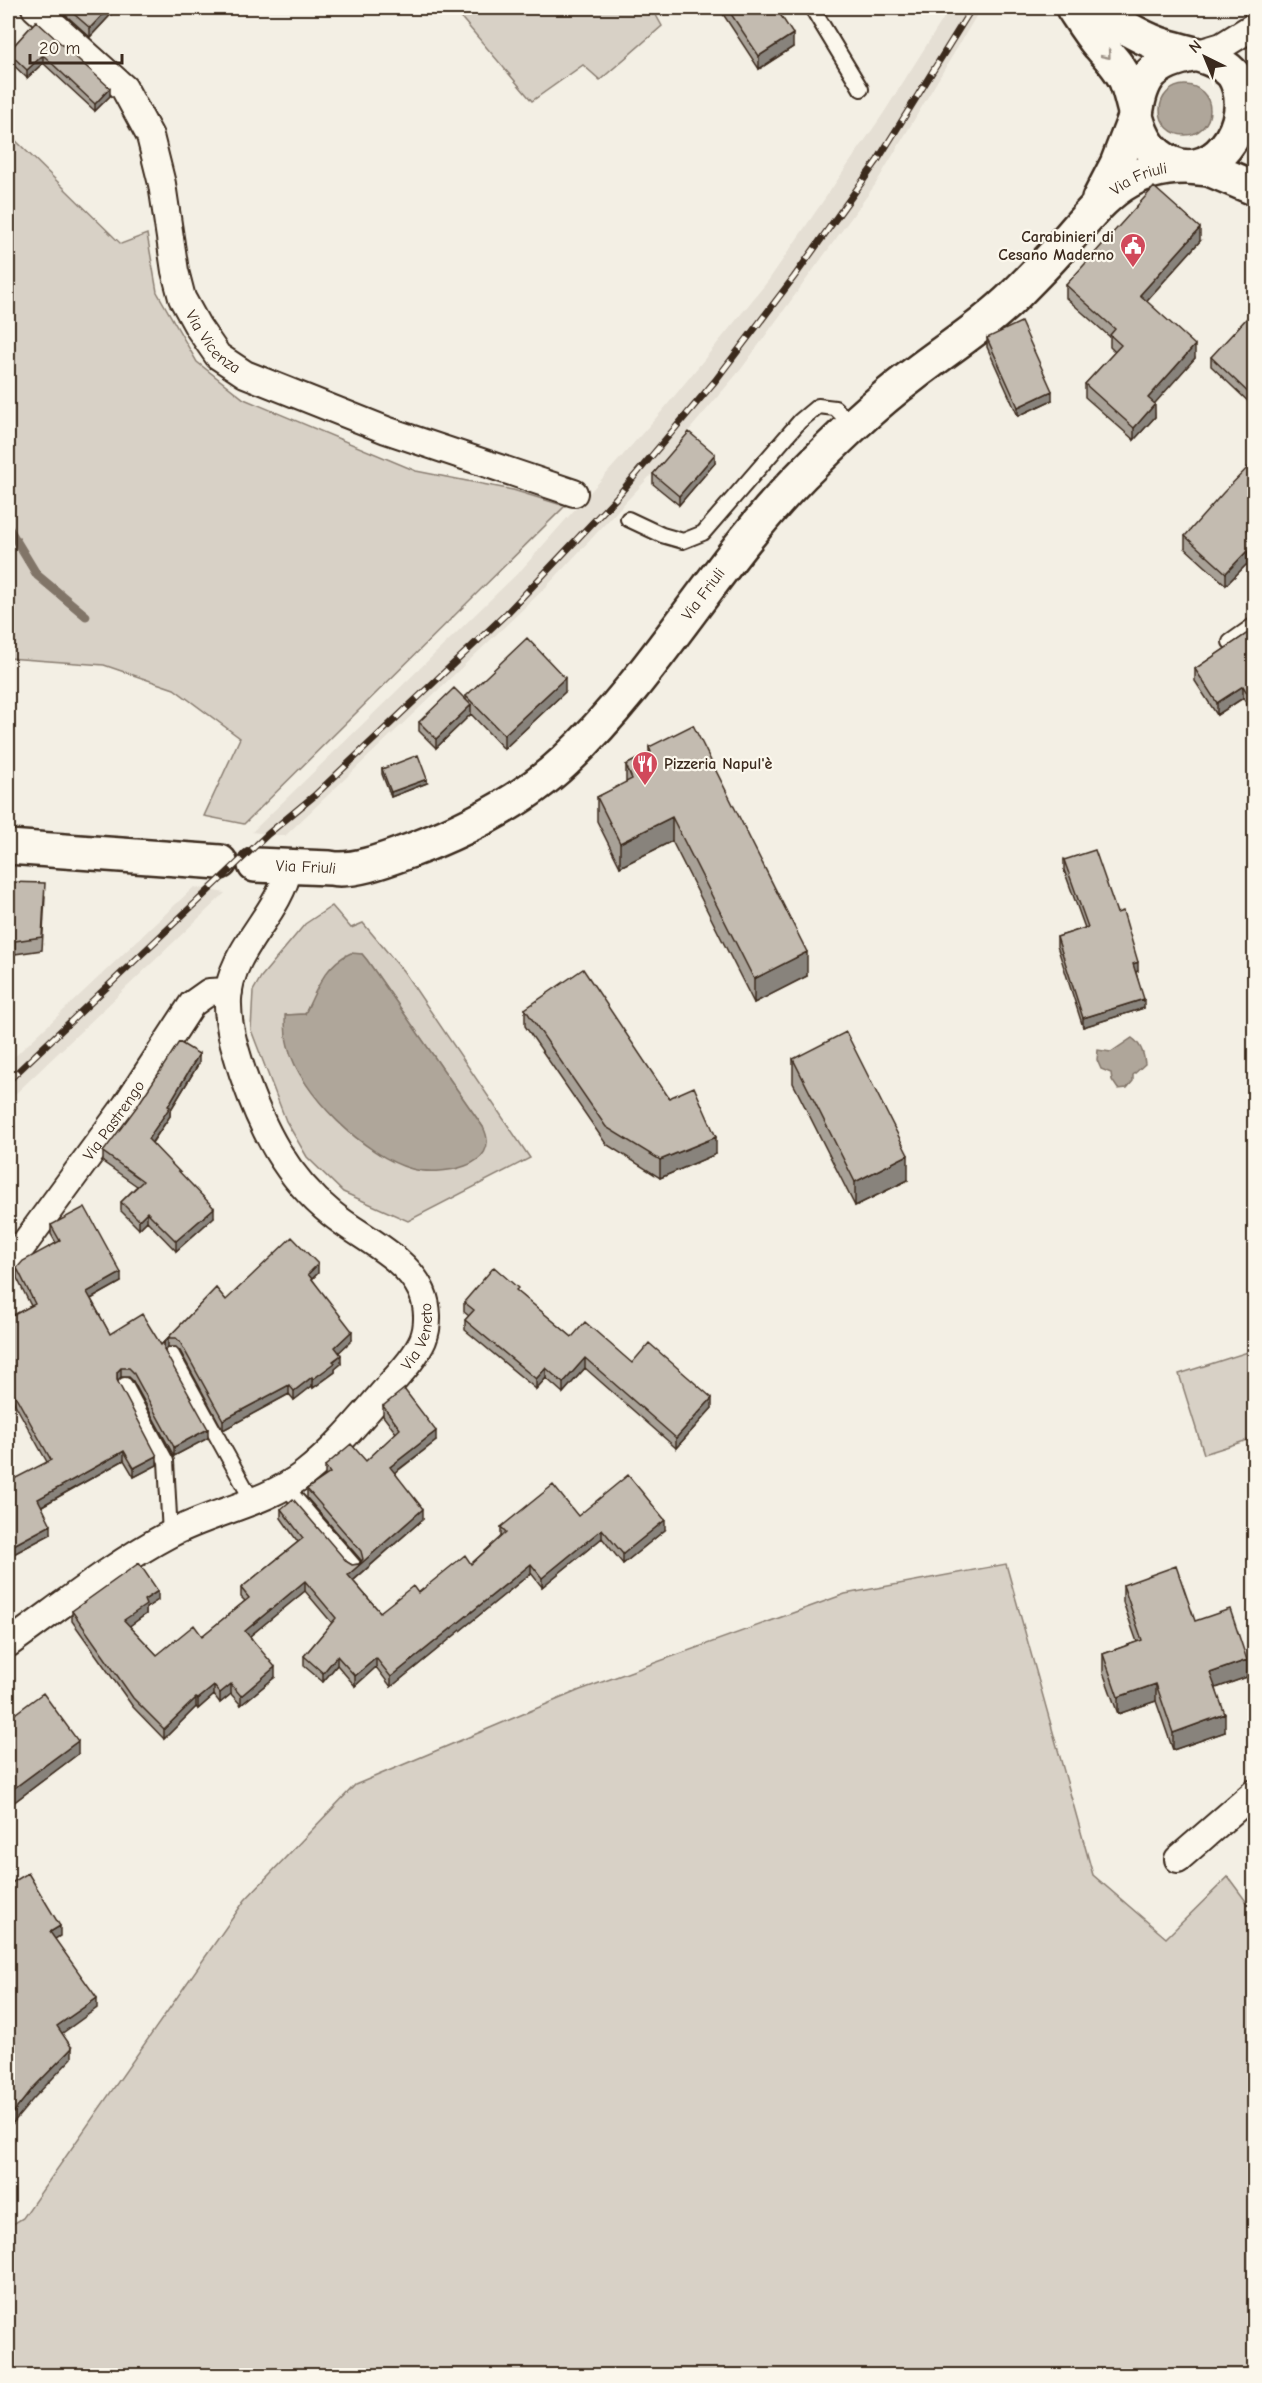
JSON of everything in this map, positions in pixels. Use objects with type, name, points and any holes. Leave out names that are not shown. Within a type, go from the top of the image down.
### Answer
[{"type":"street","name":"Via Vicenza","points":[[34,8],[124,88],[150,136],[162,184],[175,271],[182,298],[218,356],[245,374],[386,430],[574,493]]},
{"type":"street","points":[[1073,8],[1084,26],[1118,67],[1126,81],[1140,131],[1148,145],[1159,156],[1173,164],[1209,169],[1254,188]]},
{"type":"street","points":[[1096,8],[1117,23],[1145,38],[1192,55],[1208,57],[1224,65],[1236,76],[1244,91],[1251,96]]},
{"type":"street","points":[[1136,115],[1139,93],[1151,73],[1170,60],[1222,46],[1254,26]]},
{"type":"street","points":[[1190,167],[1208,164],[1224,156],[1238,142],[1245,126],[1251,96]]},
{"type":"street","points":[[1251,96],[1250,143],[1254,152]]},
{"type":"street","name":"Via Friuli","points":[[1096,206],[1117,164],[1136,115]]},
{"type":"street","name":"Via Friuli","points":[[255,865],[330,868],[342,871],[395,856],[445,837],[527,792],[564,762],[597,727],[798,479],[852,425],[913,375],[969,336],[1015,296],[1096,206],[1113,191],[1143,175],[1169,166],[1190,167]]},
{"type":"street","points":[[8,847],[220,862]]},
{"type":"street","name":"Via Veneto","points":[[8,1644],[127,1560],[170,1534],[253,1502],[285,1486],[304,1473],[335,1446],[410,1362],[425,1333],[427,1308],[422,1292],[408,1272],[386,1252],[320,1204],[297,1181],[279,1156],[263,1127],[236,1051],[229,1024],[228,991],[236,966],[280,894],[289,867]]},
{"type":"street","name":"Via Pastrengo","points":[[8,1266],[126,1105],[192,1004],[209,992],[228,991]]},
{"type":"street","points":[[1178,1859],[1254,1793]]},
{"type":"lane","points":[[812,8],[861,89]]},
{"type":"lane","points":[[628,519],[662,535],[683,541],[704,532],[800,421],[818,406],[835,408],[852,425]]},
{"type":"lane","points":[[1230,642],[1254,625]]},
{"type":"lane","points":[[172,1355],[253,1502]]},
{"type":"lane","points":[[125,1385],[166,1461],[170,1534]]},
{"type":"lane","points":[[285,1486],[354,1566]]},
{"type":"shaded area","points":[[453,8],[652,8],[662,26],[600,80],[583,65],[532,101]]},
{"type":"shaded area","points":[[950,8],[981,8],[875,185],[742,368],[651,475],[546,587],[285,836],[252,832],[522,569],[663,410],[768,281],[883,114]]},
{"type":"shaded area","points":[[1180,85],[1190,85],[1203,92],[1210,105],[1210,115],[1203,128],[1190,135],[1180,135],[1171,131],[1164,124],[1160,115],[1160,105],[1164,96],[1171,89]]},
{"type":"shaded area","points":[[8,133],[121,244],[147,234],[157,292],[197,362],[244,399],[416,471],[513,490],[565,506],[244,824],[204,816],[240,738],[174,689],[104,665],[8,658]]},
{"type":"shaded area","points":[[194,887],[225,893],[8,1101],[8,1063]]},
{"type":"shaded area","points":[[332,906],[351,928],[363,923],[404,972],[530,1158],[408,1221],[343,1192],[307,1157],[286,1121],[251,1030],[253,991],[261,977],[305,924]],"holes":[[[362,954],[483,1127],[379,1154],[343,1126],[309,1087],[286,1015],[305,1014],[325,975]]]},
{"type":"shaded area","points":[[351,953],[362,954],[367,960],[483,1127],[487,1141],[484,1152],[477,1160],[451,1170],[437,1171],[412,1169],[394,1162],[355,1137],[320,1103],[306,1084],[295,1065],[288,1046],[285,1015],[305,1014],[328,970]]},
{"type":"shaded area","points":[[1132,1038],[1141,1049],[1145,1064],[1133,1075],[1133,1081],[1127,1088],[1118,1089],[1112,1080],[1111,1073],[1101,1069],[1097,1060],[1098,1050],[1111,1052]]},
{"type":"shaded area","points":[[1254,1350],[1254,1438],[1204,1454],[1179,1374]]},
{"type":"shaded area","points":[[1006,1564],[1093,1875],[1166,1938],[1228,1877],[1254,1912],[1254,2375],[8,2375],[8,2227],[23,2218],[245,1900],[355,1785],[580,1690],[845,1594]]},
{"type":"building","points":[[67,8],[109,8],[90,28]]},
{"type":"building","points":[[727,8],[776,8],[793,34],[759,56]]},
{"type":"building","points":[[36,21],[110,88],[95,104],[43,55],[27,70],[8,52]]},
{"type":"building","name":"Carabinieri di Cesano Maderno","points":[[1154,187],[1200,228],[1140,295],[1195,345],[1148,398],[1155,404],[1134,428],[1085,384],[1121,345],[1110,335],[1115,329],[1066,285]]},
{"type":"building","points":[[1248,317],[1254,324],[1254,398],[1211,357]]},
{"type":"building","points":[[1021,322],[1052,391],[1018,407],[987,338]]},
{"type":"building","points":[[689,432],[715,454],[679,496],[653,474]]},
{"type":"building","points":[[1254,461],[1254,521],[1247,529],[1254,536],[1254,563],[1247,551],[1226,573],[1185,536]]},
{"type":"building","points":[[1254,629],[1254,704],[1243,686],[1217,703],[1195,669]]},
{"type":"building","points":[[527,638],[565,678],[504,735],[466,696]]},
{"type":"building","points":[[454,688],[471,705],[436,739],[419,722]]},
{"type":"building","points":[[693,725],[807,952],[754,979],[672,817],[620,843],[597,797],[632,779],[626,765],[651,752],[649,747]]},
{"type":"building","points":[[418,755],[427,779],[391,792],[382,769]]},
{"type":"building","points":[[1095,850],[1117,913],[1123,911],[1138,962],[1133,964],[1144,999],[1083,1018],[1057,937],[1088,927],[1064,860]]},
{"type":"building","points":[[8,882],[45,883],[42,937],[15,941],[8,948]]},
{"type":"building","points":[[583,969],[669,1098],[694,1087],[716,1137],[660,1160],[606,1127],[525,1009]]},
{"type":"building","points":[[846,1032],[908,1155],[855,1182],[793,1059]]},
{"type":"building","points":[[179,1042],[199,1054],[168,1106],[170,1107],[148,1139],[214,1208],[176,1241],[147,1212],[139,1220],[121,1202],[143,1181],[103,1152],[138,1105]]},
{"type":"building","points":[[85,1207],[121,1273],[87,1292],[110,1334],[142,1314],[161,1345],[216,1288],[226,1300],[292,1237],[318,1264],[308,1274],[352,1331],[335,1347],[341,1355],[333,1361],[335,1363],[313,1379],[312,1377],[294,1391],[289,1385],[223,1420],[180,1342],[176,1338],[168,1338],[164,1342],[164,1350],[208,1429],[174,1447],[133,1372],[129,1368],[121,1368],[117,1372],[117,1380],[157,1456],[134,1468],[124,1451],[38,1499],[51,1525],[8,1548],[8,1482],[51,1460],[11,1388],[8,1390],[8,1318],[35,1304],[17,1268],[23,1261],[60,1241],[51,1225]]},
{"type":"building","points":[[494,1267],[518,1288],[516,1290],[572,1337],[585,1322],[632,1363],[649,1343],[712,1398],[676,1438],[585,1358],[563,1383],[546,1368],[536,1379],[465,1320],[474,1310],[464,1302]]},
{"type":"building","points":[[404,1389],[436,1431],[390,1467],[423,1509],[348,1575],[380,1612],[413,1586],[418,1593],[465,1555],[471,1564],[506,1532],[501,1527],[553,1485],[578,1516],[628,1475],[665,1520],[623,1554],[602,1529],[542,1578],[531,1564],[391,1677],[376,1658],[355,1676],[337,1656],[323,1673],[304,1656],[336,1618],[305,1581],[245,1631],[275,1667],[241,1696],[231,1684],[220,1693],[214,1686],[198,1699],[196,1698],[164,1729],[133,1698],[72,1611],[139,1563],[158,1591],[144,1600],[146,1605],[124,1620],[157,1655],[194,1625],[202,1636],[249,1598],[241,1588],[303,1538],[281,1509],[293,1499],[347,1562],[352,1565],[359,1564],[363,1559],[361,1551],[307,1489],[330,1473],[325,1466],[351,1444],[366,1461],[400,1429],[383,1406]]},
{"type":"building","points":[[1176,1566],[1195,1621],[1230,1609],[1247,1660],[1210,1673],[1225,1714],[1173,1733],[1156,1684],[1118,1697],[1103,1654],[1142,1640],[1123,1585]]},
{"type":"building","points":[[43,1693],[78,1741],[13,1789],[8,1785],[8,1730],[13,1726],[8,1719]]},
{"type":"building","points":[[28,1873],[60,1926],[50,1932],[97,1998],[57,2026],[72,2048],[33,2088],[8,2119],[8,1885]]},
{"type":"waterway","points":[[8,527],[37,575],[86,616]]},
{"type":"railway","points":[[8,1081],[268,834],[314,796],[507,613],[616,498],[715,381],[794,277],[877,161],[972,8]]},
{"type":"place","name":"Carabinieri di Cesano Maderno","points":[[1133,269]]},
{"type":"place","name":"Pizzeria Napul'è","points":[[645,787]]}]
